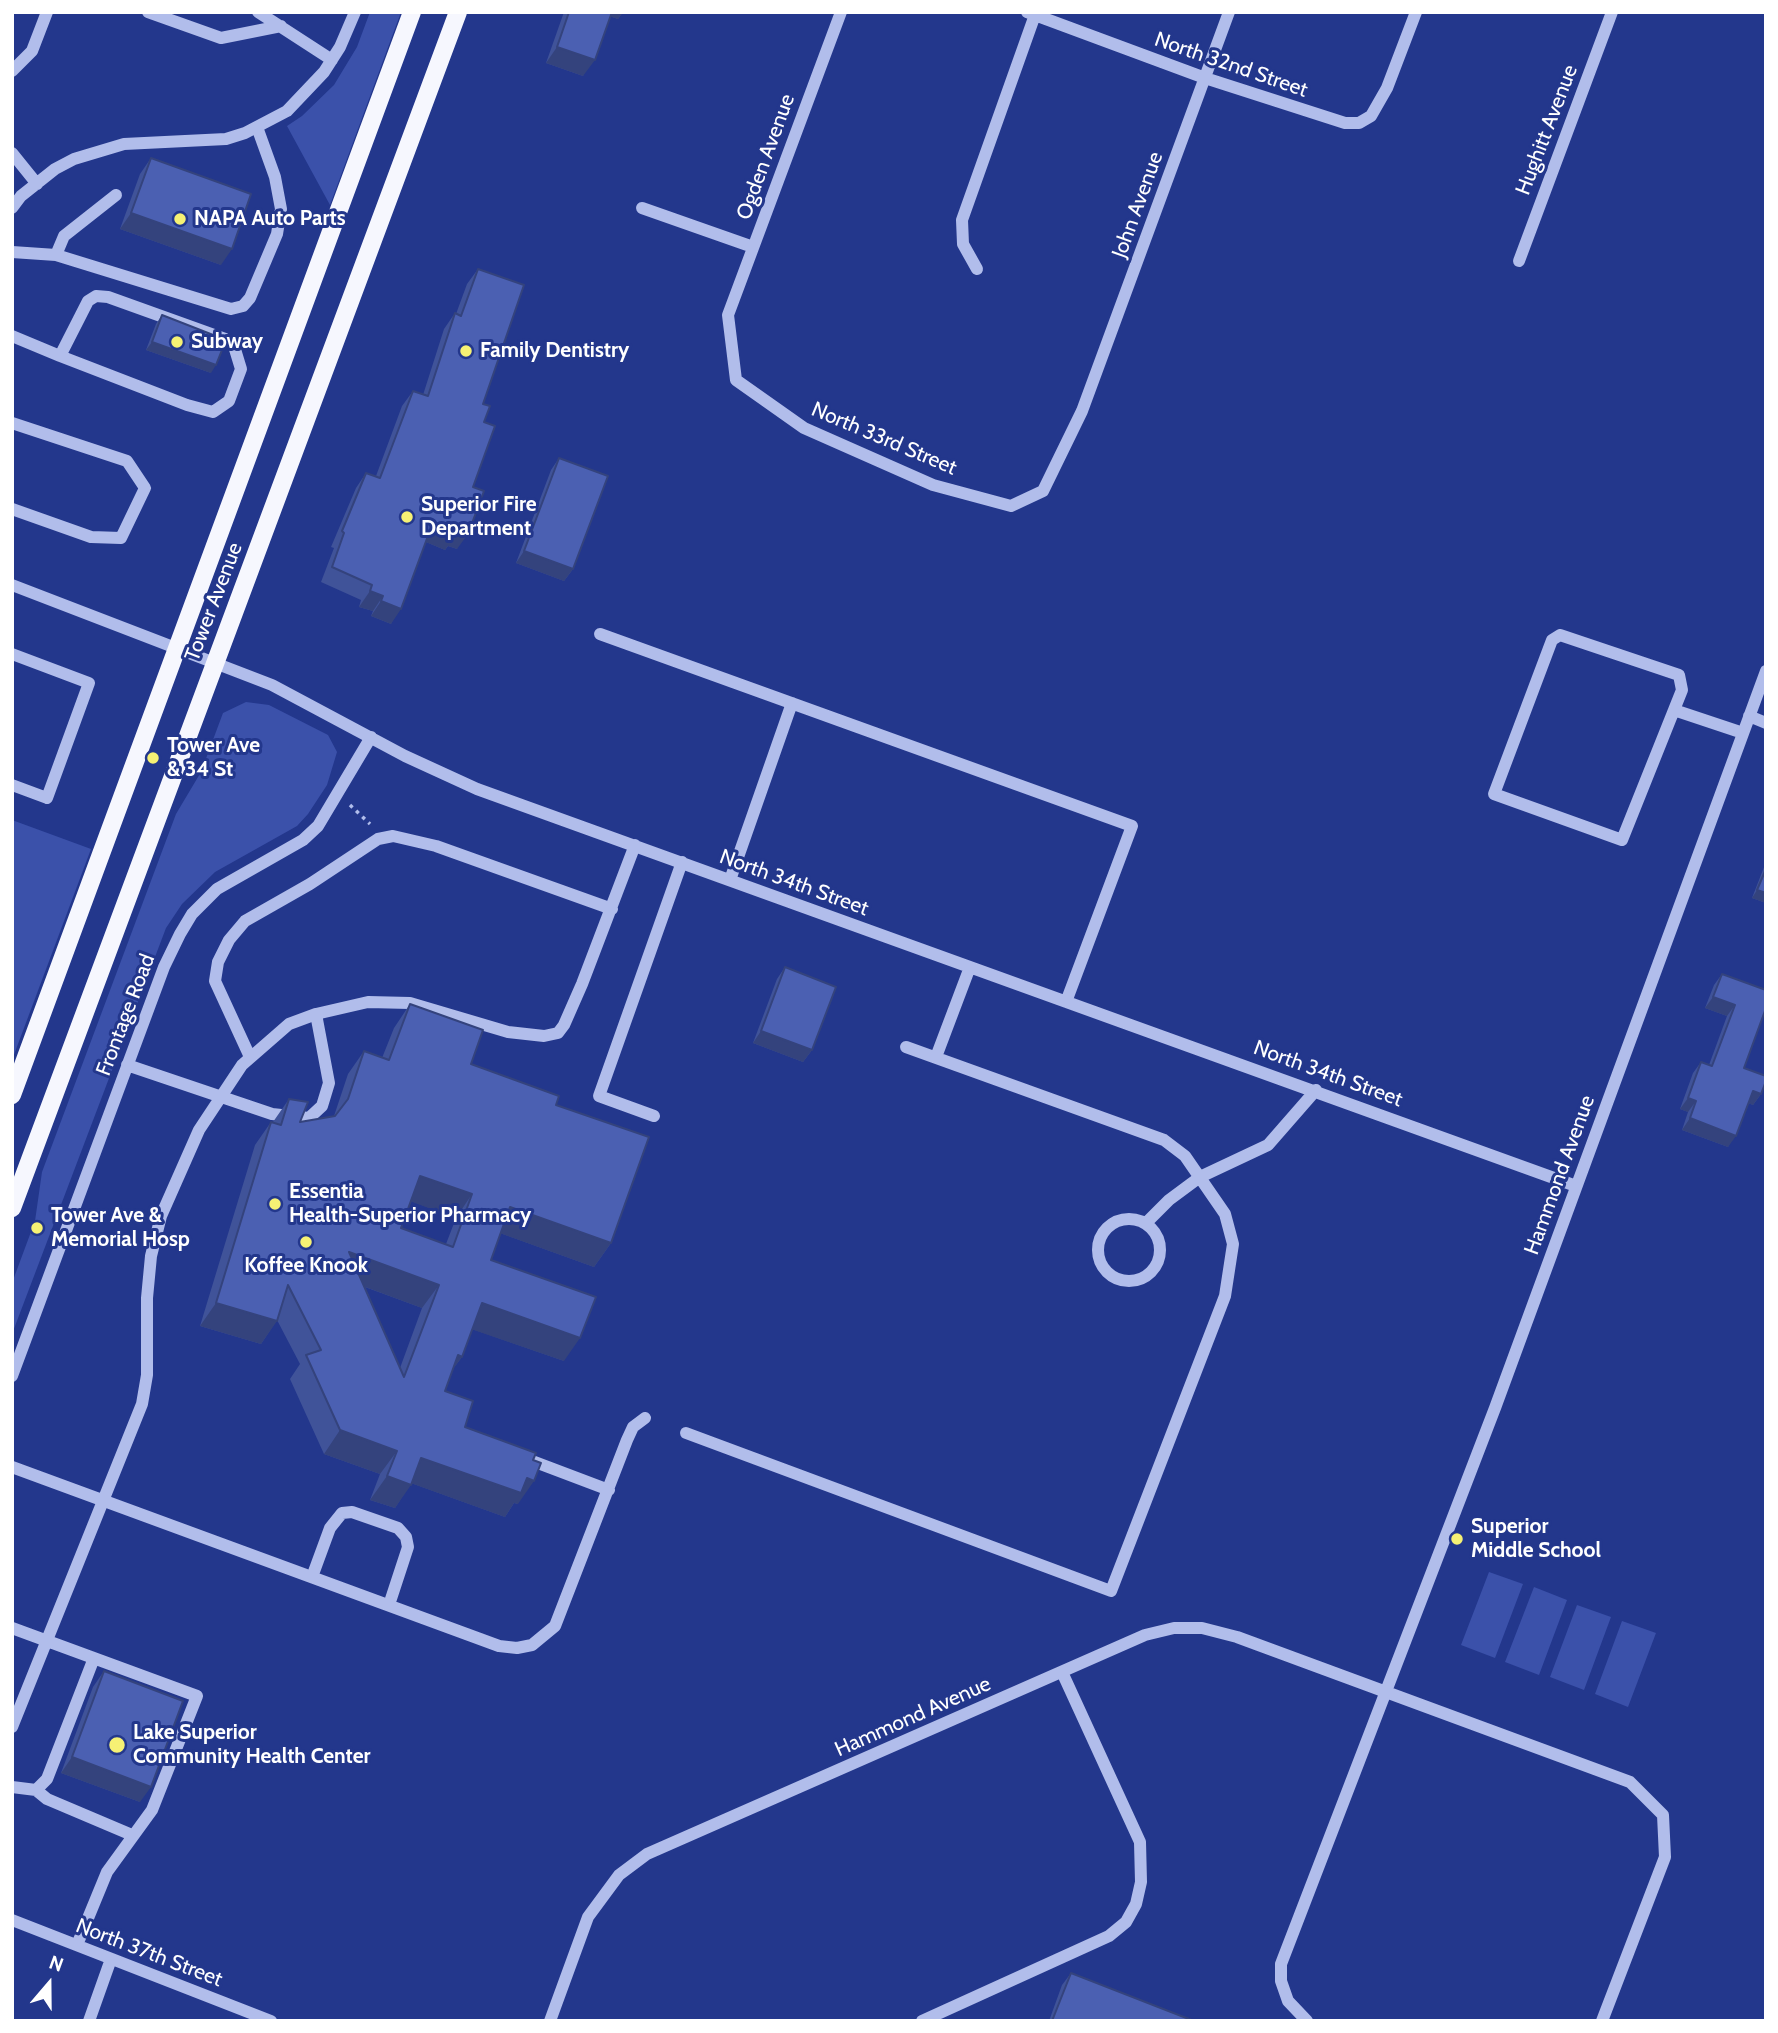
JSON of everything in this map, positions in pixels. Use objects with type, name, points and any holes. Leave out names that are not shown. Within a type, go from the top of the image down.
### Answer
[{"type":"main road","name":"Tower Avenue","points":[[12,1095],[412,12]]},
{"type":"main road","name":"Tower Avenue","points":[[12,1208],[458,12]]},
{"type":"street","points":[[12,71],[32,51],[47,12]]},
{"type":"street","points":[[148,12],[221,38],[281,26]]},
{"type":"street","points":[[258,12],[332,60]]},
{"type":"street","points":[[12,208],[37,184],[74,159],[124,144],[226,139],[287,111],[307,93],[332,60],[355,12]]},
{"type":"street","name":"Ogden Avenue","points":[[728,316],[841,12]]},
{"type":"street","name":"John Avenue","points":[[1082,411],[1229,12]]},
{"type":"street","name":"North 32nd Street","points":[[1033,13],[1206,78],[1345,123],[1359,123],[1371,116],[1387,88],[1416,12]]},
{"type":"street","name":"Hughitt Avenue","points":[[1519,261],[1612,12]]},
{"type":"street","points":[[977,268],[963,244],[962,220],[1033,13]]},
{"type":"street","points":[[12,252],[56,255],[231,309],[243,306],[250,298],[277,234],[281,209],[275,177],[257,127]]},
{"type":"street","points":[[12,153],[37,184]]},
{"type":"street","points":[[56,255],[64,236],[116,195]]},
{"type":"street","points":[[642,208],[753,247]]},
{"type":"street","points":[[12,336],[60,356],[213,412],[223,408],[229,401],[241,369],[234,346],[225,339],[108,297],[96,296],[88,301],[60,356]]},
{"type":"street","name":"North 33rd Street","points":[[728,316],[736,380],[804,428],[933,485],[1011,506],[1044,491],[1082,411]]},
{"type":"street","points":[[12,423],[127,461],[145,488],[121,537],[91,537],[12,509]]},
{"type":"street","name":"North 34th Street","points":[[12,585],[306,701],[433,770],[477,789],[1576,1186]]},
{"type":"street","points":[[600,634],[1132,826],[1066,1002]]},
{"type":"street","points":[[1560,635],[1679,675],[1682,690],[1674,710],[1622,840],[1494,794],[1552,640],[1560,635]]},
{"type":"street","points":[[12,654],[89,683],[47,799],[12,785]]},
{"type":"street","name":"Hammond Avenue","points":[[1307,2021],[1287,2001],[1281,1981],[1281,1964],[1495,1408],[1766,671]]},
{"type":"street","points":[[730,880],[792,703]]},
{"type":"street","points":[[1674,710],[1743,733]]},
{"type":"street","points":[[1749,716],[1766,723]]},
{"type":"street","name":"Frontage Road","points":[[12,1376],[172,947],[192,914],[232,877],[303,840],[318,826],[371,737]]},
{"type":"street","points":[[250,1057],[215,981],[218,962],[229,940],[245,921],[310,884],[378,839],[393,836],[436,846],[612,909]]},
{"type":"street","points":[[12,1727],[142,1404],[147,1375],[147,1298],[151,1256],[162,1216],[185,1157],[220,1098],[250,1057],[289,1024],[316,1014],[368,1002],[400,1002],[422,1006],[485,1027],[551,1035],[564,1025],[635,845]]},
{"type":"street","points":[[654,1116],[598,1096],[682,862]]},
{"type":"street","points":[[936,1057],[970,967]]},
{"type":"street","points":[[127,1065],[220,1098],[297,1119],[317,1113],[327,1093],[329,1075],[316,1014]]},
{"type":"street","points":[[686,1433],[1111,1591],[1230,1274],[1233,1244],[1225,1214],[1185,1156],[1164,1140],[906,1046]]},
{"type":"street","points":[[1146,1223],[1169,1200],[1200,1177],[1268,1145],[1316,1090]]},
{"type":"street","points":[[1125,1219],[1146,1223],[1158,1239],[1161,1249],[1155,1268],[1139,1280],[1118,1280],[1110,1275],[1098,1257],[1098,1247],[1107,1228],[1125,1219]]},
{"type":"street","points":[[12,1467],[499,1646],[517,1648],[532,1645],[555,1626],[631,1432],[645,1418]]},
{"type":"street","points":[[519,1456],[609,1490]]},
{"type":"street","points":[[312,1577],[330,1528],[342,1513],[352,1511],[398,1528],[406,1537],[408,1547],[389,1605]]},
{"type":"street","points":[[12,1628],[198,1696],[152,1810],[107,1872],[77,1945]]},
{"type":"street","name":"Hammond Avenue","points":[[550,2021],[588,1917],[619,1875],[647,1854],[1144,1634],[1174,1628],[1202,1629],[1237,1637],[1385,1689]]},
{"type":"street","points":[[36,1790],[51,1770],[94,1658]]},
{"type":"street","points":[[922,2021],[1109,1936],[1126,1922],[1136,1903],[1141,1882],[1140,1842],[1062,1672]]},
{"type":"street","points":[[1385,1689],[1630,1782],[1663,1815],[1665,1857],[1602,2021]]},
{"type":"street","points":[[12,1787],[36,1790],[47,1799],[132,1835]]},
{"type":"street","name":"North 37th Street","points":[[12,1920],[271,2021]]},
{"type":"street","points":[[89,2021],[111,1959]]},
{"type":"path","points":[[337,797],[364,816],[378,839]]},
{"type":"shaded area","points":[[370,12],[401,12],[330,205],[287,126],[302,116],[334,85],[357,47]]},
{"type":"shaded area","points":[[246,702],[269,705],[328,735],[337,752],[327,785],[297,826],[215,872],[182,904],[166,928],[12,1334],[12,1283],[35,1221],[42,1172],[176,814],[201,772],[223,713]]},
{"type":"shaded area","points":[[12,820],[91,849],[12,1060]]},
{"type":"shaded area","points":[[1489,1572],[1523,1584],[1495,1658],[1461,1645]]},
{"type":"shaded area","points":[[1534,1587],[1567,1600],[1539,1675],[1505,1662]]},
{"type":"shaded area","points":[[1577,1605],[1611,1617],[1584,1690],[1550,1677]]},
{"type":"shaded area","points":[[1622,1621],[1656,1633],[1628,1707],[1595,1694]]},
{"type":"building","points":[[569,12],[612,12],[595,60],[557,47]]},
{"type":"building","name":"NAPA Auto Parts","points":[[151,158],[251,194],[232,249],[131,213]]},
{"type":"building","name":"Superior Fire Department","points":[[478,269],[524,285],[483,404],[490,406],[484,422],[495,426],[473,487],[484,491],[468,534],[457,530],[456,534],[432,525],[401,609],[381,601],[383,596],[370,591],[372,585],[332,567],[344,533],[342,531],[366,473],[380,478],[413,391],[428,396],[455,313],[461,316]]},
{"type":"building","name":"Subway","points":[[162,315],[226,340],[216,365],[152,342]]},
{"type":"building","points":[[559,458],[608,476],[573,569],[524,551]]},
{"type":"building","points":[[1766,869],[1766,893],[1757,890]]},
{"type":"building","points":[[785,967],[836,987],[812,1050],[761,1031]]},
{"type":"building","points":[[1722,974],[1766,990],[1766,1008],[1744,1068],[1766,1076],[1766,1081],[1761,1094],[1753,1091],[1736,1136],[1690,1118],[1696,1101],[1688,1098],[1701,1062],[1712,1066],[1735,1005],[1713,997]]},
{"type":"building","points":[[410,1004],[483,1030],[471,1064],[559,1096],[556,1105],[649,1137],[611,1243],[510,1207],[491,1260],[596,1297],[580,1338],[482,1303],[462,1357],[458,1355],[445,1391],[473,1401],[465,1427],[536,1453],[533,1460],[541,1463],[534,1481],[527,1478],[521,1493],[421,1458],[411,1485],[387,1476],[397,1451],[340,1430],[306,1355],[321,1350],[288,1285],[277,1321],[216,1303],[271,1122],[281,1125],[289,1099],[308,1102],[300,1122],[335,1116],[348,1099],[364,1051],[389,1060]],"holes":[[[420,1176],[472,1194],[453,1247],[401,1228]],[[349,1252],[439,1285],[404,1377]]]},
{"type":"building","name":"Lake Superior Community Health Center","points":[[104,1671],[183,1701],[151,1787],[72,1757]]},
{"type":"building","points":[[1071,1973],[1194,2021],[1052,2021]]},
{"type":"place","name":"NAPA Auto Parts","points":[[180,219]]},
{"type":"place","name":"Subway","points":[[177,342]]},
{"type":"place","name":"Family Dentistry","points":[[466,351]]},
{"type":"place","name":"Superior Fire Department","points":[[407,517]]},
{"type":"place","name":"Tower Ave & 34 St","points":[[153,758]]},
{"type":"place","name":"Essentia Health-Superior Pharmacy","points":[[275,1204]]},
{"type":"place","name":"Tower Ave & Memorial Hosp","points":[[37,1228]]},
{"type":"place","name":"Koffee Knook","points":[[306,1242]]},
{"type":"place","name":"Superior Middle School","points":[[1457,1539]]},
{"type":"place","name":"Lake Superior Community Health Center","points":[[117,1745]]}]
